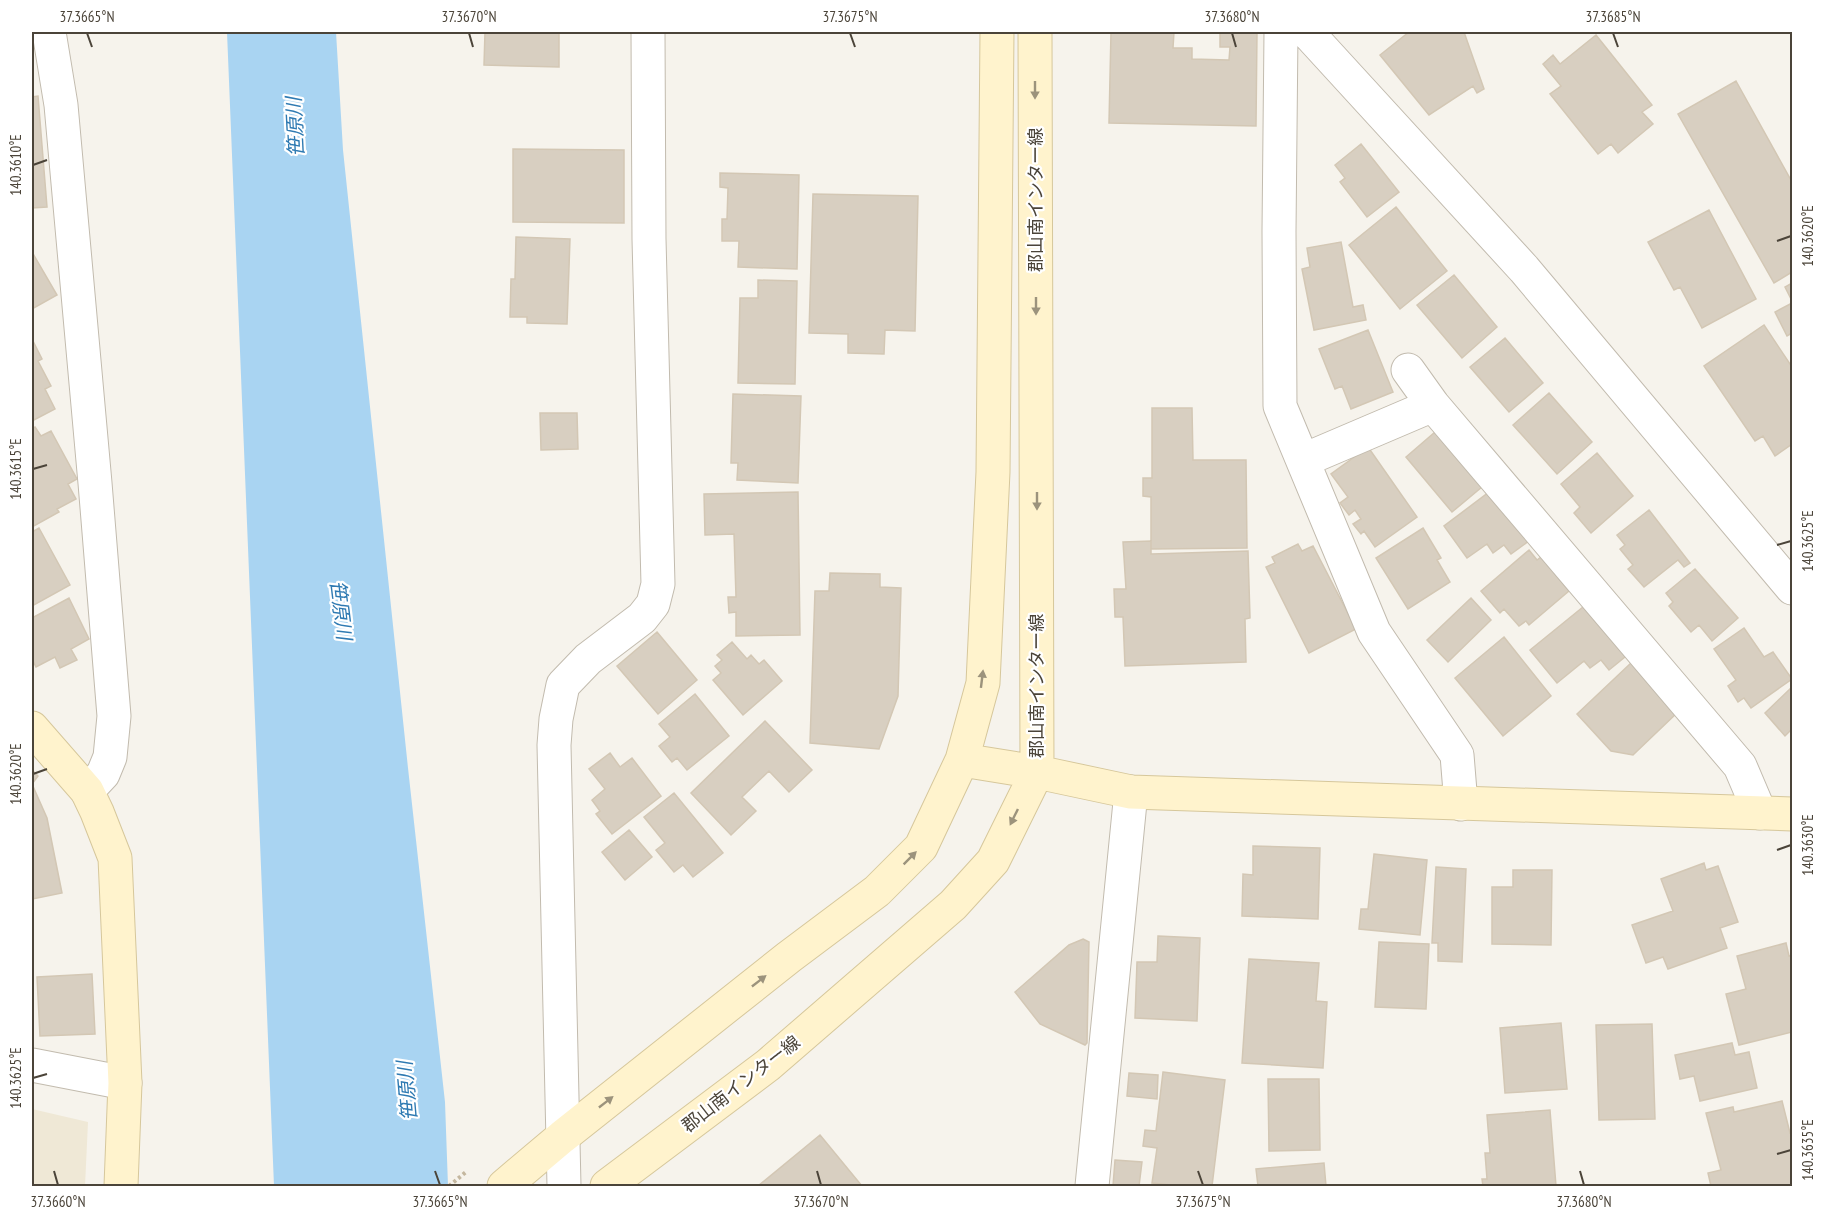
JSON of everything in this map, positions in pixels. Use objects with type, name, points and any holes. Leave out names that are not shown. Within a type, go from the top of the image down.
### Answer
[{"type":"street","points":[[564,1186],[554,745],[559,699],[563,685],[569,677],[588,659],[642,618],[653,604],[658,584],[649,239],[648,32]]},
{"type":"street","points":[[504,1186],[562,1137],[789,957],[877,891],[921,847],[962,760],[983,683],[993,472],[997,32]]},
{"type":"street","name":"郡山南インター線","points":[[608,1186],[768,1065],[953,905],[993,861],[1037,772],[1035,32]]},
{"type":"street","points":[[1281,32],[1280,406],[1374,632],[1457,755],[1461,804]]},
{"type":"street","points":[[1307,32],[1524,269],[1792,588]]},
{"type":"street","points":[[44,48],[61,105],[114,716],[110,757],[103,774],[87,791]]},
{"type":"street","points":[[1408,370],[1433,405],[1740,766],[1760,813]]},
{"type":"street","points":[[1304,460],[1433,405]]},
{"type":"street","points":[[32,728],[87,791],[115,858],[125,1083],[121,1186]]},
{"type":"street","points":[[962,760],[1037,772],[1131,792],[1792,814]]},
{"type":"street","points":[[1092,1186],[1131,792]]},
{"type":"street","points":[[32,1065],[125,1083]]},
{"type":"shaded area","points":[[32,1109],[88,1122],[85,1186],[32,1186]]},
{"type":"water","name":"笹原川","points":[[227,32],[336,32],[343,150],[445,1102],[448,1186],[274,1186]]},
{"type":"building","points":[[485,32],[559,32],[559,67],[484,65]]},
{"type":"building","points":[[1111,32],[1174,32],[1173,48],[1192,48],[1192,59],[1229,60],[1230,47],[1220,47],[1220,32],[1257,32],[1256,126],[1109,123]]},
{"type":"building","points":[[1409,32],[1464,32],[1484,89],[1477,93],[1473,86],[1429,115],[1380,55]]},
{"type":"building","points":[[1596,35],[1652,105],[1642,112],[1653,124],[1618,153],[1611,144],[1598,154],[1550,94],[1561,86],[1543,64],[1553,55],[1560,64]]},
{"type":"building","points":[[1736,81],[1792,182],[1792,272],[1774,283],[1678,114]]},
{"type":"building","points":[[38,96],[47,207],[32,208],[32,97]]},
{"type":"building","points":[[1361,144],[1399,192],[1367,217],[1340,182],[1345,178],[1335,165]]},
{"type":"building","points":[[513,149],[624,150],[624,223],[513,222]]},
{"type":"building","points":[[720,173],[799,175],[797,269],[738,267],[739,241],[722,241],[722,219],[727,219],[728,188],[720,187]]},
{"type":"building","points":[[813,194],[918,196],[915,331],[885,330],[884,354],[848,353],[848,334],[809,333]]},
{"type":"building","points":[[1396,207],[1447,271],[1400,309],[1349,245]]},
{"type":"building","points":[[1709,210],[1756,299],[1702,328],[1680,287],[1674,290],[1648,242]]},
{"type":"building","points":[[516,237],[570,239],[567,324],[527,323],[527,317],[510,317],[511,279],[515,279]]},
{"type":"building","points":[[1341,242],[1353,307],[1363,305],[1366,320],[1314,330],[1302,269],[1310,267],[1307,248]]},
{"type":"building","points":[[32,252],[57,295],[32,309]]},
{"type":"building","points":[[1454,275],[1497,327],[1462,358],[1417,305]]},
{"type":"building","points":[[758,280],[797,281],[795,384],[738,383],[740,298],[758,298]]},
{"type":"building","points":[[1792,283],[1792,301],[1785,287]]},
{"type":"building","points":[[1792,303],[1792,333],[1787,336],[1775,312]]},
{"type":"building","points":[[1764,325],[1792,367],[1792,444],[1775,456],[1763,436],[1755,441],[1704,366]]},
{"type":"building","points":[[1368,330],[1393,392],[1351,409],[1342,386],[1335,389],[1319,349]]},
{"type":"building","points":[[1505,338],[1543,383],[1509,412],[1470,367]]},
{"type":"building","points":[[32,339],[42,359],[38,361],[51,386],[45,389],[55,409],[32,421]]},
{"type":"building","points":[[1549,393],[1592,442],[1557,474],[1513,425]]},
{"type":"building","points":[[733,394],[801,396],[798,483],[737,480],[738,463],[731,463]]},
{"type":"building","points":[[1152,408],[1192,408],[1193,460],[1246,460],[1247,548],[1151,549],[1151,497],[1143,496],[1143,478],[1152,478]]},
{"type":"building","points":[[540,413],[577,413],[578,449],[541,450]]},
{"type":"building","points":[[35,427],[41,436],[51,431],[77,479],[68,484],[76,499],[57,509],[59,512],[32,527],[32,429]]},
{"type":"building","points":[[1435,432],[1482,487],[1452,512],[1406,457]]},
{"type":"building","points":[[1368,447],[1417,517],[1375,547],[1364,531],[1361,534],[1353,524],[1361,519],[1355,510],[1349,515],[1340,503],[1348,497],[1331,474]]},
{"type":"building","points":[[1597,453],[1633,496],[1591,533],[1574,513],[1580,507],[1561,484]]},
{"type":"building","points":[[798,492],[800,635],[736,636],[736,612],[729,613],[728,597],[736,597],[734,534],[705,535],[704,494]]},
{"type":"building","points":[[1489,492],[1533,538],[1511,554],[1504,545],[1493,553],[1487,544],[1467,558],[1444,526]]},
{"type":"building","points":[[1649,510],[1690,563],[1684,567],[1678,560],[1644,587],[1628,569],[1633,565],[1620,549],[1625,545],[1617,535]]},
{"type":"building","points":[[39,528],[70,585],[32,606],[32,532]]},
{"type":"building","points":[[1423,528],[1441,558],[1437,560],[1450,582],[1408,609],[1376,558]]},
{"type":"building","points":[[1151,541],[1151,554],[1248,551],[1250,618],[1245,619],[1246,662],[1125,666],[1123,617],[1115,617],[1114,589],[1126,589],[1123,542]]},
{"type":"building","points":[[1298,544],[1302,551],[1313,546],[1356,629],[1309,653],[1266,567],[1275,563],[1272,557]]},
{"type":"building","points":[[1529,550],[1537,560],[1541,557],[1569,591],[1529,625],[1526,621],[1519,626],[1504,609],[1500,613],[1481,591]]},
{"type":"building","points":[[1695,569],[1738,618],[1712,641],[1699,625],[1691,632],[1669,606],[1673,602],[1666,593]]},
{"type":"building","points":[[830,573],[880,574],[880,587],[901,588],[898,696],[879,749],[810,743],[815,591],[829,591]]},
{"type":"building","points":[[69,598],[89,639],[71,649],[77,660],[60,668],[55,657],[36,667],[32,659],[32,618]]},
{"type":"building","points":[[1471,598],[1491,620],[1448,662],[1427,640]]},
{"type":"building","points":[[1583,607],[1608,636],[1613,632],[1630,653],[1609,670],[1601,660],[1590,668],[1584,661],[1557,683],[1530,650]]},
{"type":"building","points":[[1744,628],[1764,657],[1773,652],[1792,679],[1751,708],[1744,698],[1738,702],[1728,686],[1736,680],[1714,649]]},
{"type":"building","points":[[657,632],[697,680],[658,714],[617,666]]},
{"type":"building","points":[[1504,637],[1551,696],[1503,736],[1455,678]]},
{"type":"building","points":[[732,642],[747,659],[751,655],[759,664],[764,660],[782,681],[743,715],[713,680],[721,673],[715,666],[722,660],[717,655]]},
{"type":"building","points":[[1632,662],[1679,711],[1633,755],[1611,751],[1577,714]]},
{"type":"building","points":[[1792,687],[1792,729],[1785,736],[1765,713]]},
{"type":"building","points":[[695,694],[729,736],[687,770],[677,758],[672,762],[659,746],[670,737],[659,724]]},
{"type":"building","points":[[765,721],[812,770],[789,792],[769,771],[742,797],[756,811],[731,835],[691,793]]},
{"type":"building","points":[[610,753],[620,767],[632,758],[661,796],[612,834],[596,814],[600,811],[592,800],[605,789],[589,769]]},
{"type":"building","points":[[32,770],[38,776],[32,784]]},
{"type":"building","points":[[32,784],[47,818],[62,893],[32,899]]},
{"type":"building","points":[[674,793],[723,853],[693,877],[683,865],[674,872],[656,850],[665,843],[644,817]]},
{"type":"building","points":[[629,830],[652,857],[625,880],[602,852]]},
{"type":"building","points":[[1253,846],[1320,848],[1318,919],[1242,916],[1243,874],[1253,875]]},
{"type":"building","points":[[1374,854],[1427,860],[1420,935],[1359,929],[1361,909],[1368,909]]},
{"type":"building","points":[[1704,863],[1706,870],[1718,866],[1738,922],[1720,928],[1727,948],[1668,969],[1663,957],[1646,963],[1632,925],[1673,911],[1661,879]]},
{"type":"building","points":[[1436,867],[1466,869],[1462,962],[1438,961],[1438,943],[1432,943]]},
{"type":"building","points":[[1513,870],[1552,870],[1551,945],[1492,944],[1492,887],[1513,887]]},
{"type":"building","points":[[1158,936],[1200,938],[1197,1021],[1135,1018],[1137,962],[1157,962]]},
{"type":"building","points":[[1083,939],[1089,942],[1087,1043],[1085,1045],[1040,1024],[1015,992],[1069,945]]},
{"type":"building","points":[[1379,942],[1429,944],[1426,1009],[1375,1007]]},
{"type":"building","points":[[1786,943],[1789,956],[1792,955],[1792,1032],[1739,1045],[1726,994],[1746,989],[1737,956]]},
{"type":"building","points":[[1249,959],[1319,963],[1316,1001],[1327,1002],[1323,1068],[1242,1063]]},
{"type":"building","points":[[92,974],[95,1034],[40,1036],[37,977]]},
{"type":"building","points":[[1561,1023],[1567,1089],[1505,1093],[1500,1028]]},
{"type":"building","points":[[1652,1024],[1655,1119],[1599,1120],[1596,1025]]},
{"type":"building","points":[[1732,1043],[1735,1055],[1749,1052],[1757,1088],[1700,1101],[1694,1076],[1680,1079],[1675,1055]]},
{"type":"building","points":[[1163,1072],[1225,1080],[1212,1186],[1152,1183],[1157,1148],[1143,1146],[1145,1130],[1156,1131]]},
{"type":"building","points":[[1129,1073],[1158,1075],[1157,1099],[1127,1096]]},
{"type":"building","points":[[1268,1079],[1319,1079],[1320,1150],[1269,1151]]},
{"type":"building","points":[[1782,1101],[1790,1133],[1792,1132],[1792,1186],[1711,1186],[1708,1173],[1721,1170],[1706,1113],[1733,1107],[1734,1112]]},
{"type":"building","points":[[1550,1110],[1556,1186],[1483,1186],[1482,1179],[1487,1179],[1485,1153],[1490,1153],[1487,1115]]},
{"type":"building","points":[[820,1135],[862,1186],[758,1186]]},
{"type":"building","points":[[1115,1160],[1142,1162],[1139,1186],[1113,1186]]},
{"type":"building","points":[[1324,1163],[1326,1186],[1258,1186],[1256,1169]]}]
